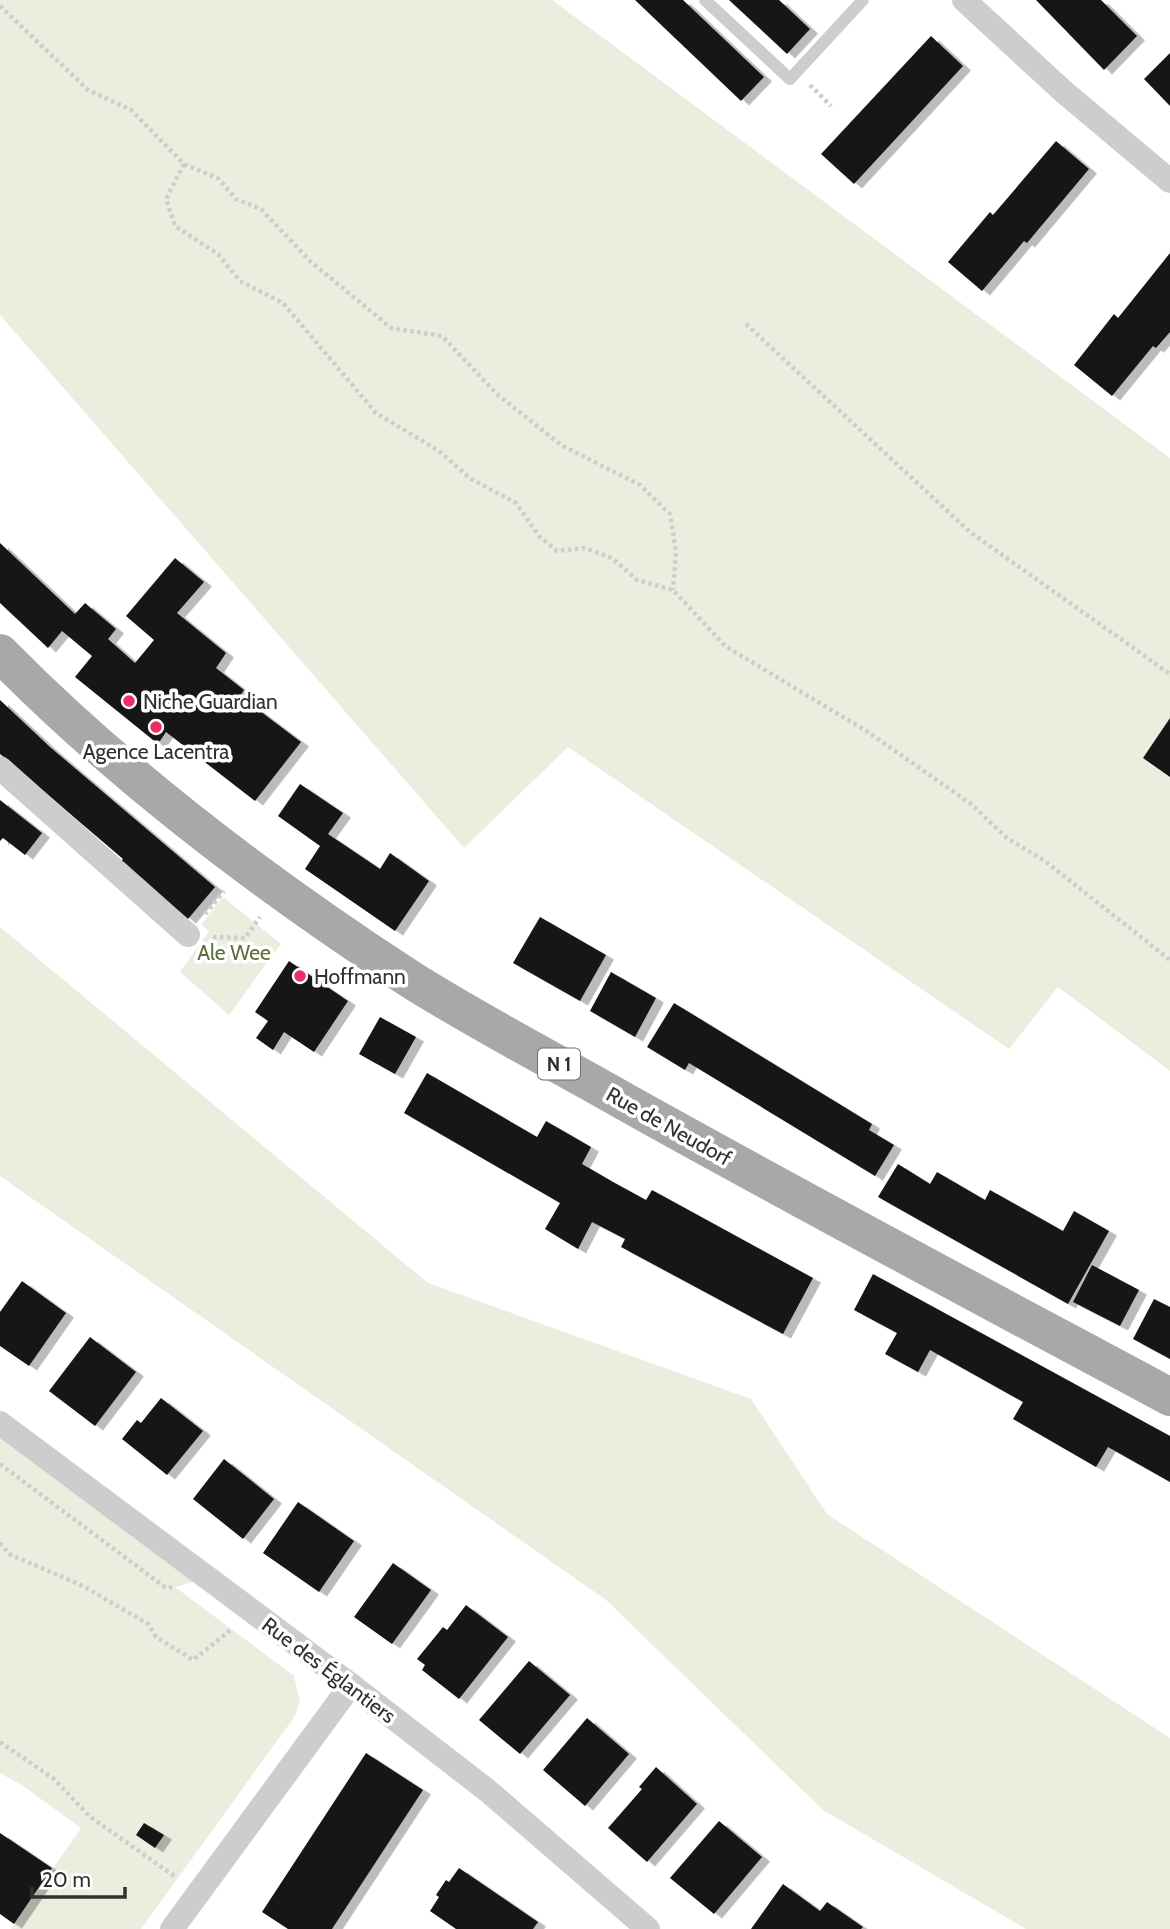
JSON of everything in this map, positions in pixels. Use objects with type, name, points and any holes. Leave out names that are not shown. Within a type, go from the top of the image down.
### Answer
[{"type":"main road","name":"Rue de Neudorf","points":[[0,653],[66,717],[244,866],[442,998],[709,1149],[1170,1397]]},
{"type":"street","points":[[964,0],[1064,92],[1170,181]]},
{"type":"street","points":[[0,768],[188,935]]},
{"type":"street","name":"Rue des Églantiers","points":[[0,1423],[351,1685],[488,1791],[648,1929]]},
{"type":"street","points":[[172,1929],[351,1685]]},
{"type":"lane","points":[[705,0],[790,79],[863,0]]},
{"type":"path","points":[[0,6],[88,90],[131,110],[184,164],[219,178],[236,200],[261,209],[310,261],[391,328],[442,336],[498,395],[561,445],[640,485],[670,514],[676,552],[673,590]]},
{"type":"path","points":[[184,164],[166,199],[175,226],[218,254],[240,281],[283,303],[376,413],[439,451],[471,479],[516,503],[539,537],[557,551],[585,548],[612,558],[637,580],[673,590],[725,646],[868,732],[971,804],[1007,838],[1045,861],[1170,960]]},
{"type":"path","points":[[746,324],[970,532],[1170,674]]},
{"type":"path","points":[[188,935],[244,866]]},
{"type":"path","points":[[188,935],[245,938],[256,923]]},
{"type":"path","points":[[0,1543],[9,1554],[83,1586],[148,1624],[156,1637],[193,1660],[253,1612]]},
{"type":"path","points":[[0,1742],[54,1779],[89,1816],[197,1892]]},
{"type":"green space","points":[[0,0],[552,0],[1170,458],[1170,1071],[1058,987],[1009,1049],[568,747],[464,848],[0,315]]},
{"type":"green space","name":"Ale Wee","points":[[223,897],[281,944],[229,1015],[180,972],[209,931],[201,925]]},
{"type":"green space","points":[[0,927],[428,1283],[751,1399],[827,1514],[1170,1738],[1170,1929],[1026,1929],[823,1810],[606,1600],[0,1176]]},
{"type":"green space","points":[[0,1423],[208,1578],[175,1587],[294,1676],[300,1702],[295,1716],[141,1929],[11,1929],[81,1828],[23,1786],[0,1773]]},
{"type":"building","points":[[635,0],[683,0],[764,77],[741,101]]},
{"type":"building","points":[[729,0],[779,0],[810,29],[787,54]]},
{"type":"building","points":[[1036,0],[1101,0],[1137,36],[1104,70]]},
{"type":"building","points":[[931,36],[963,66],[854,184],[821,154]]},
{"type":"building","points":[[1170,53],[1170,106],[1144,79]]},
{"type":"building","points":[[1056,141],[1089,169],[1027,243],[1024,241],[982,291],[948,262],[990,212],[993,215]]},
{"type":"building","points":[[1170,253],[1170,332],[1156,348],[1153,346],[1112,396],[1074,365],[1114,314],[1118,318]]},
{"type":"building","points":[[0,543],[75,614],[85,603],[116,629],[108,639],[135,663],[154,640],[126,616],[175,558],[204,582],[177,613],[226,653],[216,668],[244,690],[240,696],[301,742],[255,801],[166,732],[158,744],[75,677],[92,656],[62,631],[48,648],[0,603]]},
{"type":"building","points":[[0,700],[50,747],[215,887],[188,919],[120,862],[123,859],[0,754]]},
{"type":"building","points":[[1170,718],[1170,777],[1143,758]]},
{"type":"building","points":[[300,784],[343,813],[328,834],[380,869],[390,853],[429,881],[395,931],[305,869],[320,846],[278,816]]},
{"type":"building","points":[[0,800],[42,833],[25,855],[3,838],[0,841]]},
{"type":"building","points":[[540,917],[606,955],[580,1001],[513,963]]},
{"type":"building","points":[[289,961],[348,1001],[314,1052],[284,1032],[273,1050],[256,1038],[268,1021],[255,1012]]},
{"type":"building","points":[[611,972],[656,998],[635,1037],[590,1011]]},
{"type":"building","points":[[674,1003],[872,1124],[869,1130],[894,1145],[875,1176],[689,1063],[685,1070],[647,1047]]},
{"type":"building","points":[[380,1017],[416,1037],[395,1074],[359,1054]]},
{"type":"building","points":[[427,1073],[537,1137],[546,1121],[591,1147],[582,1164],[646,1200],[652,1190],[813,1278],[783,1334],[621,1247],[625,1239],[592,1222],[578,1249],[545,1229],[560,1203],[404,1113]]},
{"type":"building","points":[[898,1164],[930,1184],[937,1172],[985,1200],[990,1190],[1063,1231],[1074,1211],[1109,1231],[1068,1304],[878,1197]]},
{"type":"building","points":[[1092,1265],[1139,1290],[1120,1326],[1073,1302]]},
{"type":"building","points":[[873,1274],[1170,1436],[1170,1482],[1108,1447],[1096,1467],[1013,1419],[1023,1402],[930,1350],[918,1372],[885,1354],[897,1333],[854,1310]]},
{"type":"building","points":[[22,1281],[66,1313],[29,1366],[0,1346],[0,1312]]},
{"type":"building","points":[[1154,1299],[1170,1307],[1170,1359],[1133,1339]]},
{"type":"building","points":[[90,1337],[136,1372],[95,1426],[49,1391]]},
{"type":"building","points":[[161,1398],[203,1431],[167,1475],[122,1439],[137,1420],[141,1423]]},
{"type":"building","points":[[224,1459],[274,1499],[243,1539],[193,1499]]},
{"type":"building","points":[[298,1502],[354,1541],[319,1592],[263,1553]]},
{"type":"building","points":[[393,1563],[431,1590],[392,1644],[354,1617]]},
{"type":"building","points":[[466,1605],[508,1637],[459,1699],[422,1670],[425,1665],[417,1659],[443,1627],[447,1630]]},
{"type":"building","points":[[529,1661],[570,1695],[520,1754],[479,1720]]},
{"type":"building","points":[[587,1718],[629,1754],[585,1806],[543,1770]]},
{"type":"building","points":[[366,1753],[423,1790],[332,1929],[288,1929],[262,1912]]},
{"type":"building","points":[[656,1767],[697,1804],[647,1862],[608,1828],[642,1789],[639,1787]]},
{"type":"building","points":[[719,1821],[762,1857],[714,1914],[670,1878]]},
{"type":"building","points":[[144,1823],[164,1835],[155,1848],[136,1835]]},
{"type":"building","points":[[0,1833],[52,1868],[14,1924],[0,1914]]},
{"type":"building","points":[[459,1868],[538,1922],[533,1929],[456,1929],[430,1911],[446,1880],[449,1882]]},
{"type":"building","points":[[783,1884],[820,1911],[827,1902],[863,1927],[751,1929]]},
{"type":"place","name":"Niche Guardian","points":[[129,701]]},
{"type":"place","name":"Agence Lacentra","points":[[156,727]]},
{"type":"place","name":"Hoffmann","points":[[300,976]]}]
